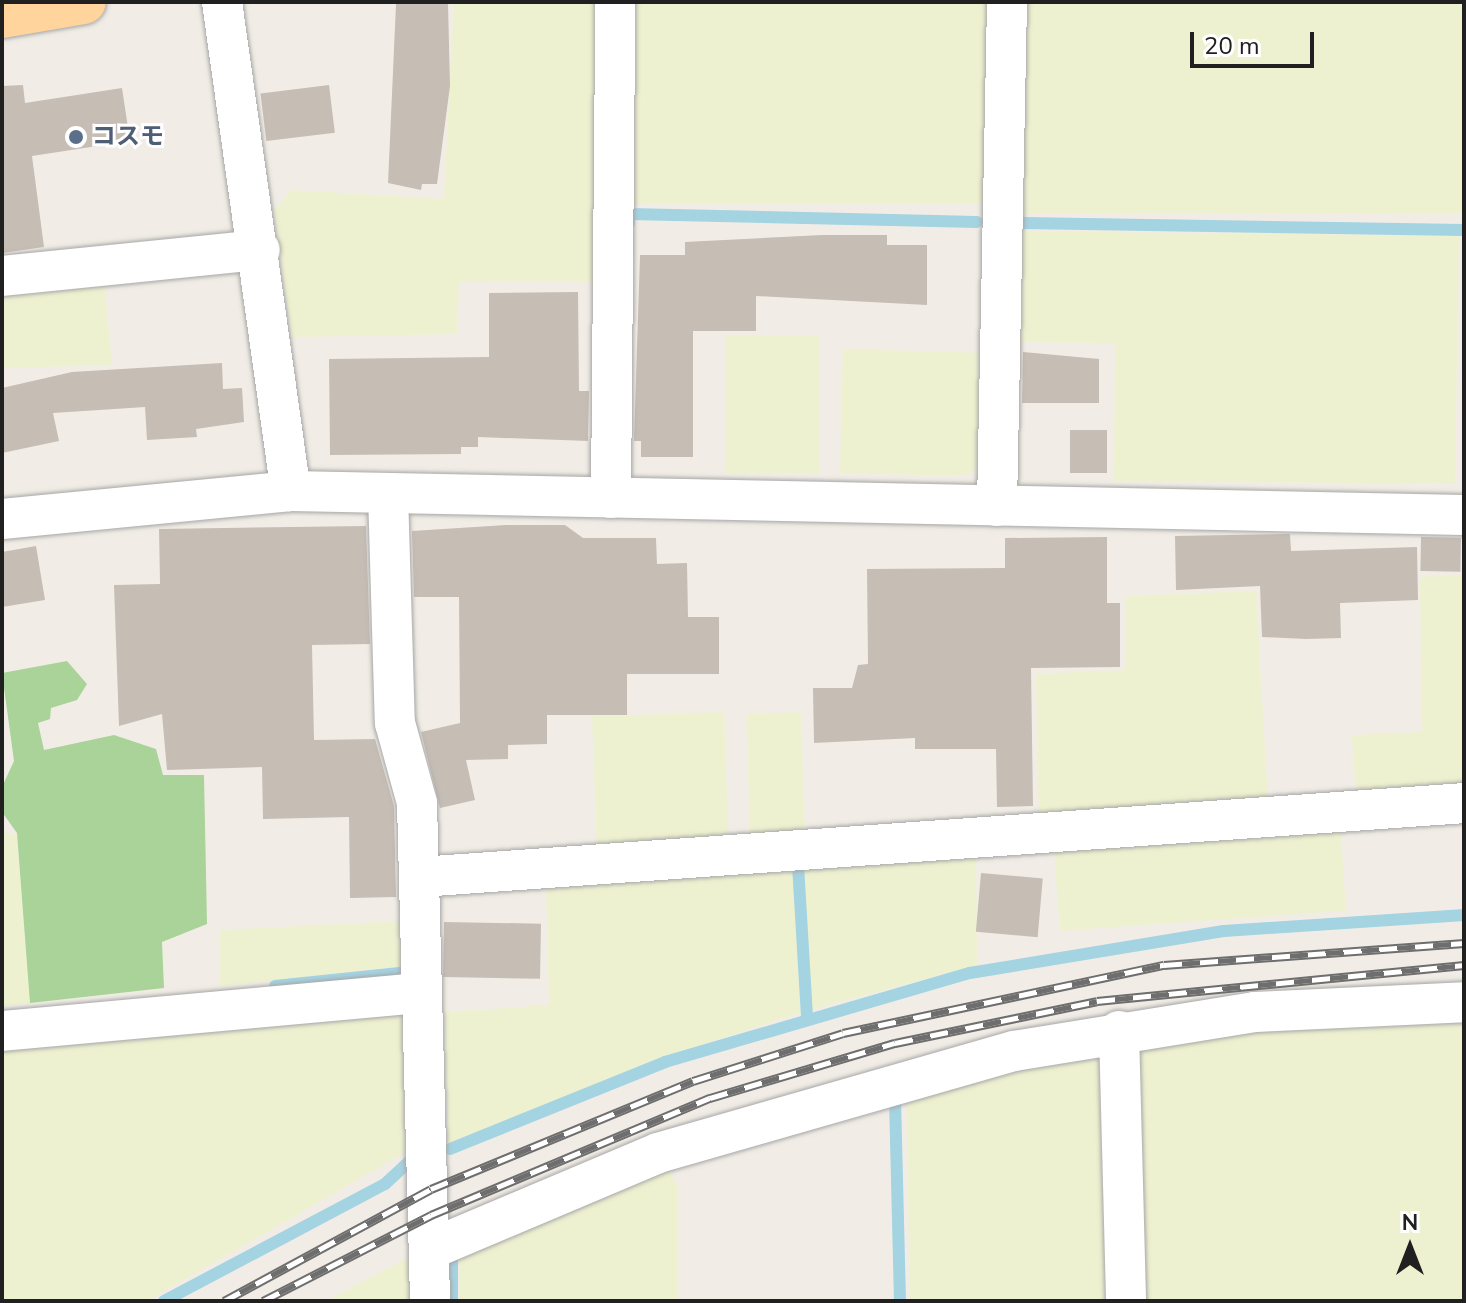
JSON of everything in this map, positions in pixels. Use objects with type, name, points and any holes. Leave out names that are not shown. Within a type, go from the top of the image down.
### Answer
[{"type":"main road","points":[[2,16],[84,2]]},
{"type":"street","points":[[222,2],[260,250],[291,491]]},
{"type":"street","points":[[611,498],[615,2]]},
{"type":"street","points":[[997,506],[1007,2]]},
{"type":"street","points":[[2,276],[260,250]]},
{"type":"street","points":[[2,519],[291,491],[1464,515]]},
{"type":"street","points":[[388,493],[395,723],[417,803],[430,1301]]},
{"type":"street","points":[[420,877],[1464,803]]},
{"type":"street","points":[[2,1031],[421,993]]},
{"type":"street","points":[[431,1249],[658,1153],[842,1096],[1119,1031],[1255,1012],[1464,1002]]},
{"type":"street","points":[[1119,1031],[1126,1301]]},
{"type":"green space","points":[[454,2],[603,2],[600,281],[459,282],[457,334],[292,337],[274,210],[292,190],[444,199]]},
{"type":"green space","points":[[629,2],[992,2],[992,204],[629,204]]},
{"type":"green space","points":[[1020,2],[1464,2],[1464,213],[1020,213]]},
{"type":"green space","points":[[1015,231],[1459,236],[1455,484],[1114,481],[1115,343],[1014,342]]},
{"type":"green space","points":[[104,281],[112,365],[2,368],[2,291]]},
{"type":"green space","points":[[725,335],[819,335],[819,473],[725,473]]},
{"type":"green space","points":[[843,349],[985,353],[983,462],[967,476],[840,473]]},
{"type":"green space","points":[[1464,575],[1464,788],[1356,797],[1352,735],[1422,732],[1420,577]]},
{"type":"green space","points":[[1256,591],[1268,803],[1039,820],[1036,674],[1126,670],[1125,596]]},
{"type":"green space","points":[[67,661],[87,684],[77,700],[51,708],[50,719],[38,723],[44,750],[114,735],[156,749],[163,775],[204,775],[207,924],[162,942],[164,988],[30,1003],[17,833],[2,812],[2,787],[14,761],[2,673]]},
{"type":"green space","points":[[724,712],[728,840],[597,845],[592,717]]},
{"type":"green space","points":[[801,712],[805,837],[750,839],[746,714]]},
{"type":"green space","points":[[1340,823],[1346,911],[1060,931],[1054,843]]},
{"type":"green space","points":[[17,833],[30,1003],[2,1006],[2,834]]},
{"type":"green space","points":[[976,851],[977,965],[810,1010],[802,863]]},
{"type":"green space","points":[[792,863],[802,1012],[665,1057],[448,1145],[445,1012],[549,1005],[546,883]]},
{"type":"green space","points":[[404,921],[404,966],[220,986],[219,930]]},
{"type":"green space","points":[[406,1010],[411,1149],[147,1301],[2,1301],[2,1044]]},
{"type":"green space","points":[[1138,1011],[1464,1011],[1464,1301],[1138,1301]]},
{"type":"green space","points":[[1088,1046],[1111,1062],[1116,1301],[910,1301],[906,1088]]},
{"type":"green space","points":[[665,1163],[677,1185],[677,1301],[459,1301],[460,1254]]},
{"type":"green space","points":[[411,1256],[411,1301],[326,1301]]},
{"type":"building","points":[[448,3],[450,86],[437,184],[422,184],[421,190],[388,183],[396,4]]},
{"type":"building","points":[[23,85],[25,103],[122,88],[130,141],[32,156],[44,247],[2,253],[2,86]]},
{"type":"building","points":[[329,85],[335,133],[266,141],[261,93]]},
{"type":"building","points":[[887,235],[887,245],[927,245],[927,305],[756,296],[756,331],[693,331],[693,457],[641,457],[641,441],[634,441],[640,255],[685,255],[685,242]]},
{"type":"building","points":[[578,292],[579,391],[589,391],[588,441],[478,437],[478,447],[461,447],[461,454],[330,455],[329,359],[489,357],[489,293]]},
{"type":"building","points":[[1023,352],[1099,359],[1099,403],[1022,403]]},
{"type":"building","points":[[222,363],[223,389],[242,388],[244,422],[196,429],[197,437],[147,440],[145,407],[53,413],[59,441],[2,453],[2,388],[72,372]]},
{"type":"building","points":[[1070,430],[1107,430],[1107,473],[1070,473]]},
{"type":"building","points":[[565,525],[583,538],[656,538],[657,564],[687,563],[688,617],[719,617],[719,674],[627,674],[627,715],[547,715],[547,744],[508,745],[508,759],[466,760],[475,800],[440,808],[421,732],[460,723],[459,597],[414,597],[412,531]]},
{"type":"building","points":[[366,526],[370,644],[312,645],[314,740],[375,739],[394,806],[396,897],[350,898],[349,817],[263,819],[262,767],[167,770],[162,714],[119,726],[114,585],[160,584],[159,529]]},
{"type":"building","points":[[1290,534],[1291,551],[1417,547],[1418,600],[1340,603],[1341,638],[1306,639],[1262,637],[1260,586],[1176,590],[1175,536]]},
{"type":"building","points":[[1107,537],[1107,603],[1120,603],[1120,667],[1031,668],[1033,806],[997,807],[996,749],[915,749],[915,738],[814,743],[813,688],[852,688],[858,665],[868,664],[867,569],[1005,568],[1005,538]]},
{"type":"building","points":[[1421,537],[1461,538],[1460,572],[1420,571]]},
{"type":"building","points":[[36,546],[45,600],[2,607],[2,552]]},
{"type":"building","points":[[981,873],[1043,878],[1038,937],[976,932]]},
{"type":"building","points":[[444,922],[541,924],[540,979],[443,977]]},
{"type":"waterway","points":[[629,223],[629,214],[977,222]]},
{"type":"waterway","points":[[1023,223],[1464,230]]},
{"type":"waterway","points":[[798,865],[807,1015]]},
{"type":"waterway","points":[[450,1149],[665,1062],[970,973],[1224,931],[1464,915]]},
{"type":"waterway","points":[[275,986],[399,973]]},
{"type":"waterway","points":[[895,1098],[900,1301]]},
{"type":"waterway","points":[[164,1301],[385,1184],[410,1161]]},
{"type":"waterway","points":[[452,1256],[452,1301]]},
{"type":"railway","points":[[224,1301],[431,1189],[693,1081],[843,1033],[1164,965],[1464,943]]},
{"type":"railway","points":[[263,1301],[431,1215],[710,1098],[895,1043],[1097,1001],[1464,965]]},
{"type":"place","name":"コスモ","points":[[76,137]]}]
